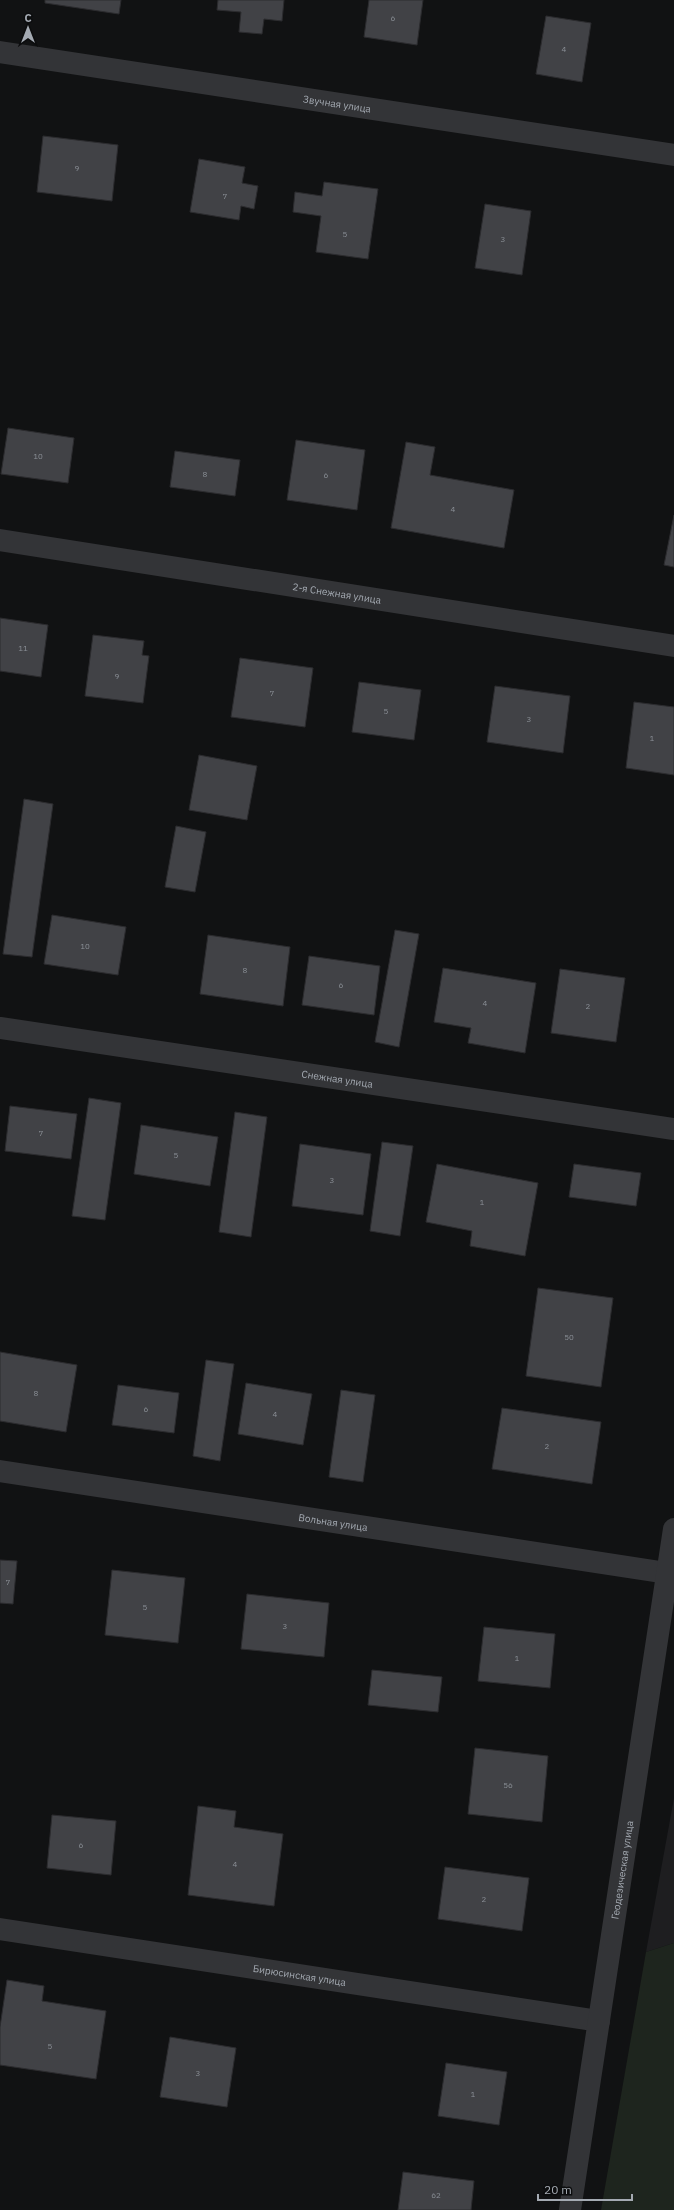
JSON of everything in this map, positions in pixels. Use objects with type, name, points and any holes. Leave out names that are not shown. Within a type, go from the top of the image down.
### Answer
[{"type":"street","name":"Звучная улица","points":[[0,52],[674,155]]},
{"type":"street","name":"2-я Снежная улица","points":[[0,540],[674,646]]},
{"type":"street","name":"Снежная улица","points":[[0,1028],[674,1129]]},
{"type":"street","name":"Вольная улица","points":[[0,1471],[667,1574]]},
{"type":"street","name":"Геодезическая улица","points":[[570,2210],[674,1529]]},
{"type":"street","name":"Бирюсинская улица","points":[[0,1929],[599,2021]]},
{"type":"shaded area","points":[[674,1798],[674,1943],[646,1952]]},
{"type":"shaded area","points":[[674,1943],[674,2210],[601,2210],[646,1952]]},
{"type":"building","points":[[45,0],[121,0],[119,14],[45,3]]},
{"type":"building","points":[[218,0],[284,0],[282,21],[264,19],[262,34],[239,32],[241,12],[217,10]]},
{"type":"building","points":[[369,0],[423,0],[417,45],[364,37]]},
{"type":"building","points":[[546,16],[591,23],[582,82],[536,74]]},
{"type":"building","points":[[43,136],[118,145],[112,201],[37,192]]},
{"type":"building","points":[[199,159],[245,167],[242,183],[258,186],[254,209],[241,206],[239,220],[190,212]]},
{"type":"building","points":[[324,182],[378,189],[368,259],[316,252],[321,216],[293,212],[295,192],[322,196]]},
{"type":"building","points":[[485,204],[531,211],[522,275],[475,268]]},
{"type":"building","points":[[8,428],[74,438],[68,483],[1,474]]},
{"type":"building","points":[[296,440],[365,450],[357,510],[287,500]]},
{"type":"building","points":[[406,442],[435,447],[430,475],[514,490],[504,548],[391,528]]},
{"type":"building","points":[[175,451],[240,460],[235,496],[170,487]]},
{"type":"building","points":[[674,515],[674,567],[664,565]]},
{"type":"building","points":[[0,618],[48,625],[41,677],[0,671]]},
{"type":"building","points":[[93,635],[144,641],[142,655],[149,656],[143,703],[85,696]]},
{"type":"building","points":[[240,658],[313,668],[305,727],[231,717]]},
{"type":"building","points":[[359,682],[421,690],[414,740],[352,732]]},
{"type":"building","points":[[495,686],[570,696],[563,753],[487,742]]},
{"type":"building","points":[[634,702],[674,707],[674,775],[626,768]]},
{"type":"building","points":[[199,755],[257,766],[247,820],[189,810]]},
{"type":"building","points":[[24,799],[53,804],[32,957],[3,954]]},
{"type":"building","points":[[176,826],[206,832],[195,892],[165,887]]},
{"type":"building","points":[[52,915],[126,927],[118,975],[44,964]]},
{"type":"building","points":[[395,930],[419,934],[399,1047],[375,1042]]},
{"type":"building","points":[[208,935],[290,947],[283,1006],[200,994]]},
{"type":"building","points":[[309,956],[380,966],[374,1015],[302,1005]]},
{"type":"building","points":[[443,968],[536,983],[525,1053],[468,1043],[471,1028],[434,1022]]},
{"type":"building","points":[[560,969],[625,978],[616,1042],[551,1033]]},
{"type":"building","points":[[89,1098],[121,1103],[105,1220],[72,1216]]},
{"type":"building","points":[[10,1106],[77,1114],[71,1159],[5,1151]]},
{"type":"building","points":[[235,1112],[267,1117],[251,1237],[219,1232]]},
{"type":"building","points":[[141,1125],[218,1137],[210,1186],[134,1174]]},
{"type":"building","points":[[382,1142],[413,1146],[400,1236],[370,1231]]},
{"type":"building","points":[[300,1144],[371,1154],[363,1215],[292,1206]]},
{"type":"building","points":[[437,1164],[538,1183],[525,1256],[470,1246],[472,1231],[426,1222]]},
{"type":"building","points":[[574,1164],[641,1173],[636,1206],[569,1197]]},
{"type":"building","points":[[538,1288],[613,1298],[601,1387],[526,1376]]},
{"type":"building","points":[[0,1352],[77,1365],[66,1432],[0,1421]]},
{"type":"building","points":[[206,1360],[234,1364],[220,1461],[193,1456]]},
{"type":"building","points":[[246,1383],[312,1394],[303,1445],[238,1434]]},
{"type":"building","points":[[118,1385],[179,1393],[174,1433],[112,1425]]},
{"type":"building","points":[[341,1390],[375,1395],[363,1482],[329,1477]]},
{"type":"building","points":[[502,1408],[601,1422],[592,1484],[492,1469]]},
{"type":"building","points":[[0,1560],[17,1561],[13,1604],[0,1603]]},
{"type":"building","points":[[112,1570],[185,1578],[178,1643],[105,1635]]},
{"type":"building","points":[[247,1594],[329,1603],[324,1657],[241,1649]]},
{"type":"building","points":[[484,1627],[555,1634],[550,1688],[478,1681]]},
{"type":"building","points":[[372,1670],[442,1677],[438,1712],[368,1705]]},
{"type":"building","points":[[475,1748],[548,1756],[542,1822],[468,1814]]},
{"type":"building","points":[[198,1806],[236,1811],[234,1827],[283,1834],[274,1906],[188,1895]]},
{"type":"building","points":[[52,1815],[116,1821],[111,1875],[47,1868]]},
{"type":"building","points":[[445,1867],[529,1878],[522,1931],[438,1919]]},
{"type":"building","points":[[7,1980],[44,1986],[42,2001],[106,2011],[96,2079],[0,2065],[0,2027]]},
{"type":"building","points":[[170,2037],[236,2048],[227,2107],[160,2097]]},
{"type":"building","points":[[446,2063],[507,2072],[499,2125],[438,2116]]},
{"type":"building","points":[[403,2172],[474,2181],[471,2210],[398,2210]]}]
